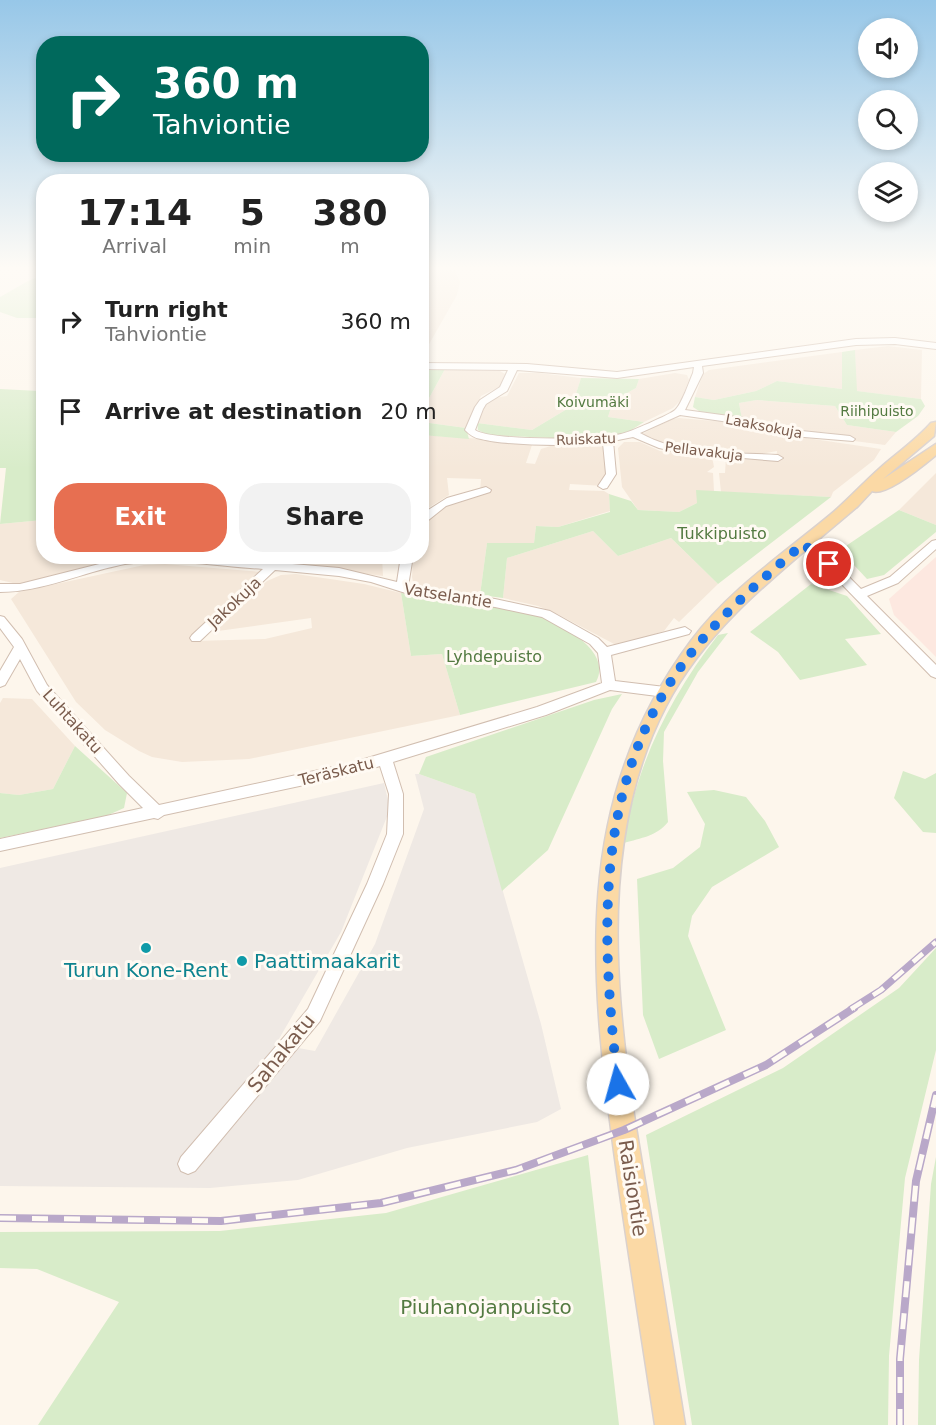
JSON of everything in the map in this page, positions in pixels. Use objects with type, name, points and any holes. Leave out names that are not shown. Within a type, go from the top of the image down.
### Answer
[{"type":"main road","name":"Raisiontie","points":[[856,501],[877,478],[936,426]]},
{"type":"main road","name":"Raisiontie","points":[[670,1425],[624,1130],[607,978],[609,867],[618,813],[633,760],[665,692],[707,634],[803,544],[856,501],[913,467],[936,448]]},
{"type":"street","points":[[429,366],[514,367],[617,375],[856,342],[895,341],[936,346]]},
{"type":"street","points":[[679,412],[698,373],[698,365]]},
{"type":"street","name":"Ruiskatu","points":[[514,367],[504,389],[483,402],[478,409],[470,429],[474,434],[483,437],[525,440],[608,440],[633,434],[679,412]]},
{"type":"street","name":"Laaksokuja","points":[[679,412],[751,422],[792,433],[850,439]]},
{"type":"street","name":"Pellavakuja","points":[[633,434],[649,443],[670,447],[778,459]]},
{"type":"street","points":[[603,486],[611,474],[608,440]]},
{"type":"street","points":[[429,512],[469,494],[486,490]]},
{"type":"street","points":[[860,594],[894,580],[936,543]]},
{"type":"street","points":[[803,544],[829,564],[860,594],[936,673]]},
{"type":"street","name":"Vatselantie","points":[[0,588],[20,588],[112,564]]},
{"type":"street","name":"Vatselantie","points":[[238,564],[339,572],[373,579],[418,593],[535,610],[582,633],[604,652]]},
{"type":"street","points":[[402,588],[405,564]]},
{"type":"street","name":"Jakokuja","points":[[196,638],[272,567]]},
{"type":"street","name":"Luhtakatu","points":[[0,620],[21,647],[42,688],[124,780],[158,813]]},
{"type":"street","points":[[609,685],[604,652],[684,631]]},
{"type":"street","points":[[0,682],[21,647]]},
{"type":"street","name":"Teräskatu","points":[[0,845],[158,813],[351,769],[540,711],[609,685],[665,692]]},
{"type":"street","name":"Sahakatu","points":[[188,1164],[314,1015],[375,884],[395,834],[396,794],[385,759]]},
{"type":"shaded area","points":[[888,346],[922,350],[921,399],[856,391],[855,350]]},
{"type":"shaded area","points":[[842,352],[842,389],[777,381],[756,391],[714,400],[695,397],[703,374],[709,370]]},
{"type":"shaded area","points":[[445,369],[500,371],[505,374],[501,386],[481,396],[466,428],[429,423],[429,398]]},
{"type":"shaded area","points":[[519,373],[581,378],[572,406],[532,430],[477,423],[488,399],[507,396]]},
{"type":"shaded area","points":[[675,373],[687,375],[689,380],[681,400],[673,408],[644,422],[608,417],[613,401],[636,388],[639,379]]},
{"type":"shaded area","points":[[757,400],[835,406],[847,425],[896,432],[885,445],[839,439],[831,433],[810,434],[742,419],[739,403]]},
{"type":"shaded area","points":[[672,419],[738,423],[786,435],[881,449],[874,460],[833,492],[831,497],[721,492],[719,473],[725,473],[726,458],[776,461],[777,451],[761,454],[664,445],[642,434]]},
{"type":"shaded area","points":[[429,435],[528,442],[532,445],[526,463],[535,464],[541,449],[557,444],[601,445],[604,447],[609,484],[604,486],[570,484],[569,490],[604,491],[609,494],[610,511],[558,527],[536,526],[534,543],[487,543],[480,595],[425,589],[413,582],[413,564],[429,564],[429,518],[451,503],[480,492],[481,479],[447,478],[449,495],[429,508]]},
{"type":"shaded area","points":[[624,442],[640,442],[660,451],[712,457],[714,467],[707,472],[713,473],[714,491],[697,491],[697,503],[679,512],[638,510],[622,487],[618,448]]},
{"type":"shaded area","points":[[936,473],[936,525],[899,510]]},
{"type":"shaded area","points":[[36,521],[36,564],[104,564],[17,584],[0,580],[0,524]]},
{"type":"shaded area","points":[[593,531],[618,556],[671,538],[718,584],[679,622],[674,618],[664,631],[618,646],[538,606],[503,598],[507,558]]},
{"type":"shaded area","points":[[936,557],[936,657],[894,615],[889,599]]},
{"type":"shaded area","points":[[165,564],[261,572],[195,641],[265,639],[312,628],[311,618],[211,632],[267,581],[281,575],[296,574],[364,584],[401,593],[411,656],[442,654],[460,715],[249,759],[182,762],[152,757],[139,751],[105,730],[76,702],[11,599],[19,592],[144,565]]},
{"type":"shaded area","points":[[290,564],[382,564],[383,576]]},
{"type":"shaded area","points":[[3,698],[32,699],[75,746],[53,789],[19,795],[0,793],[0,703]]},
{"type":"shaded area","points":[[415,774],[475,794],[541,1024],[561,1109],[537,1122],[407,1148],[298,1180],[210,1188],[0,1186],[0,868],[384,783],[390,809],[341,932],[276,1044],[315,1051],[375,944],[424,809]]},
{"type":"green space","name":"Riihipuisto","points":[[855,350],[857,391],[921,399],[925,406],[918,416],[896,432],[847,425],[835,406],[757,400],[739,403],[742,419],[702,413],[693,407],[695,397],[714,400],[756,391],[777,381],[842,389],[842,352]]},
{"type":"green space","points":[[429,369],[445,369],[429,398]]},
{"type":"green space","name":"Koivumäki","points":[[581,378],[639,379],[636,388],[613,401],[608,417],[644,422],[625,434],[594,440],[488,435],[478,430],[477,423],[532,430],[572,406]]},
{"type":"green space","points":[[0,389],[36,391],[36,521],[0,524],[6,468],[0,468]]},
{"type":"green space","points":[[429,423],[466,428],[469,439],[429,436]]},
{"type":"green space","name":"Tukkipuisto","points":[[696,490],[831,497],[718,584],[671,538],[618,556],[593,531],[507,558],[503,598],[480,595],[487,543],[534,543],[536,526],[558,527],[610,512],[609,494],[631,501],[638,510],[679,512],[697,503]]},
{"type":"green space","points":[[899,510],[936,525],[936,532],[884,575],[867,579],[840,550]]},
{"type":"green space","points":[[811,584],[847,596],[881,634],[845,639],[867,665],[800,680],[778,652],[750,632]]},
{"type":"green space","name":"Lyhdepuisto","points":[[401,593],[498,605],[528,612],[552,622],[566,629],[589,647],[597,658],[599,670],[596,682],[460,715],[442,654],[411,656]]},
{"type":"green space","points":[[728,633],[698,672],[664,732],[663,761],[668,822],[654,833],[624,843],[637,786],[646,759],[670,707],[718,635]]},
{"type":"green space","points":[[622,694],[612,709],[548,850],[502,891],[475,794],[419,774],[426,757],[594,700]]},
{"type":"green space","points":[[75,746],[127,793],[124,808],[106,816],[0,838],[0,793],[19,795],[53,789]]},
{"type":"green space","points":[[903,771],[925,779],[936,773],[936,833],[923,832],[894,798]]},
{"type":"green space","points":[[714,790],[746,797],[765,821],[779,847],[712,887],[692,916],[688,936],[726,1030],[659,1059],[643,1015],[637,879],[673,868],[700,847],[705,824],[687,792]]},
{"type":"green space","points":[[936,948],[936,1050],[905,1178],[889,1356],[888,1425],[692,1425],[646,1135],[783,1068],[899,988]]},
{"type":"green space","name":"Piuhanojanpuisto","points":[[588,1155],[619,1425],[38,1425],[119,1302],[37,1269],[0,1268],[0,1232],[220,1231],[386,1213]]},
{"type":"green space","points":[[936,1157],[936,1425],[918,1425],[919,1360],[931,1184]]},
{"type":"railway","points":[[851,1009],[881,990],[936,942]]},
{"type":"railway","points":[[0,1218],[221,1221],[381,1203],[516,1170],[624,1130],[766,1065],[854,1008]]},
{"type":"railway","points":[[900,1425],[900,1359],[916,1181],[936,1095]]},
{"type":"place","name":"Turun Kone-Rent","points":[[146,948]]},
{"type":"place","name":"Paattimaakarit","points":[[242,961]]},
{"type":"route","points":[[618,1084],[607,978],[606,899],[618,813],[633,760],[665,692],[688,658],[720,620],[803,544],[829,564]]}]
